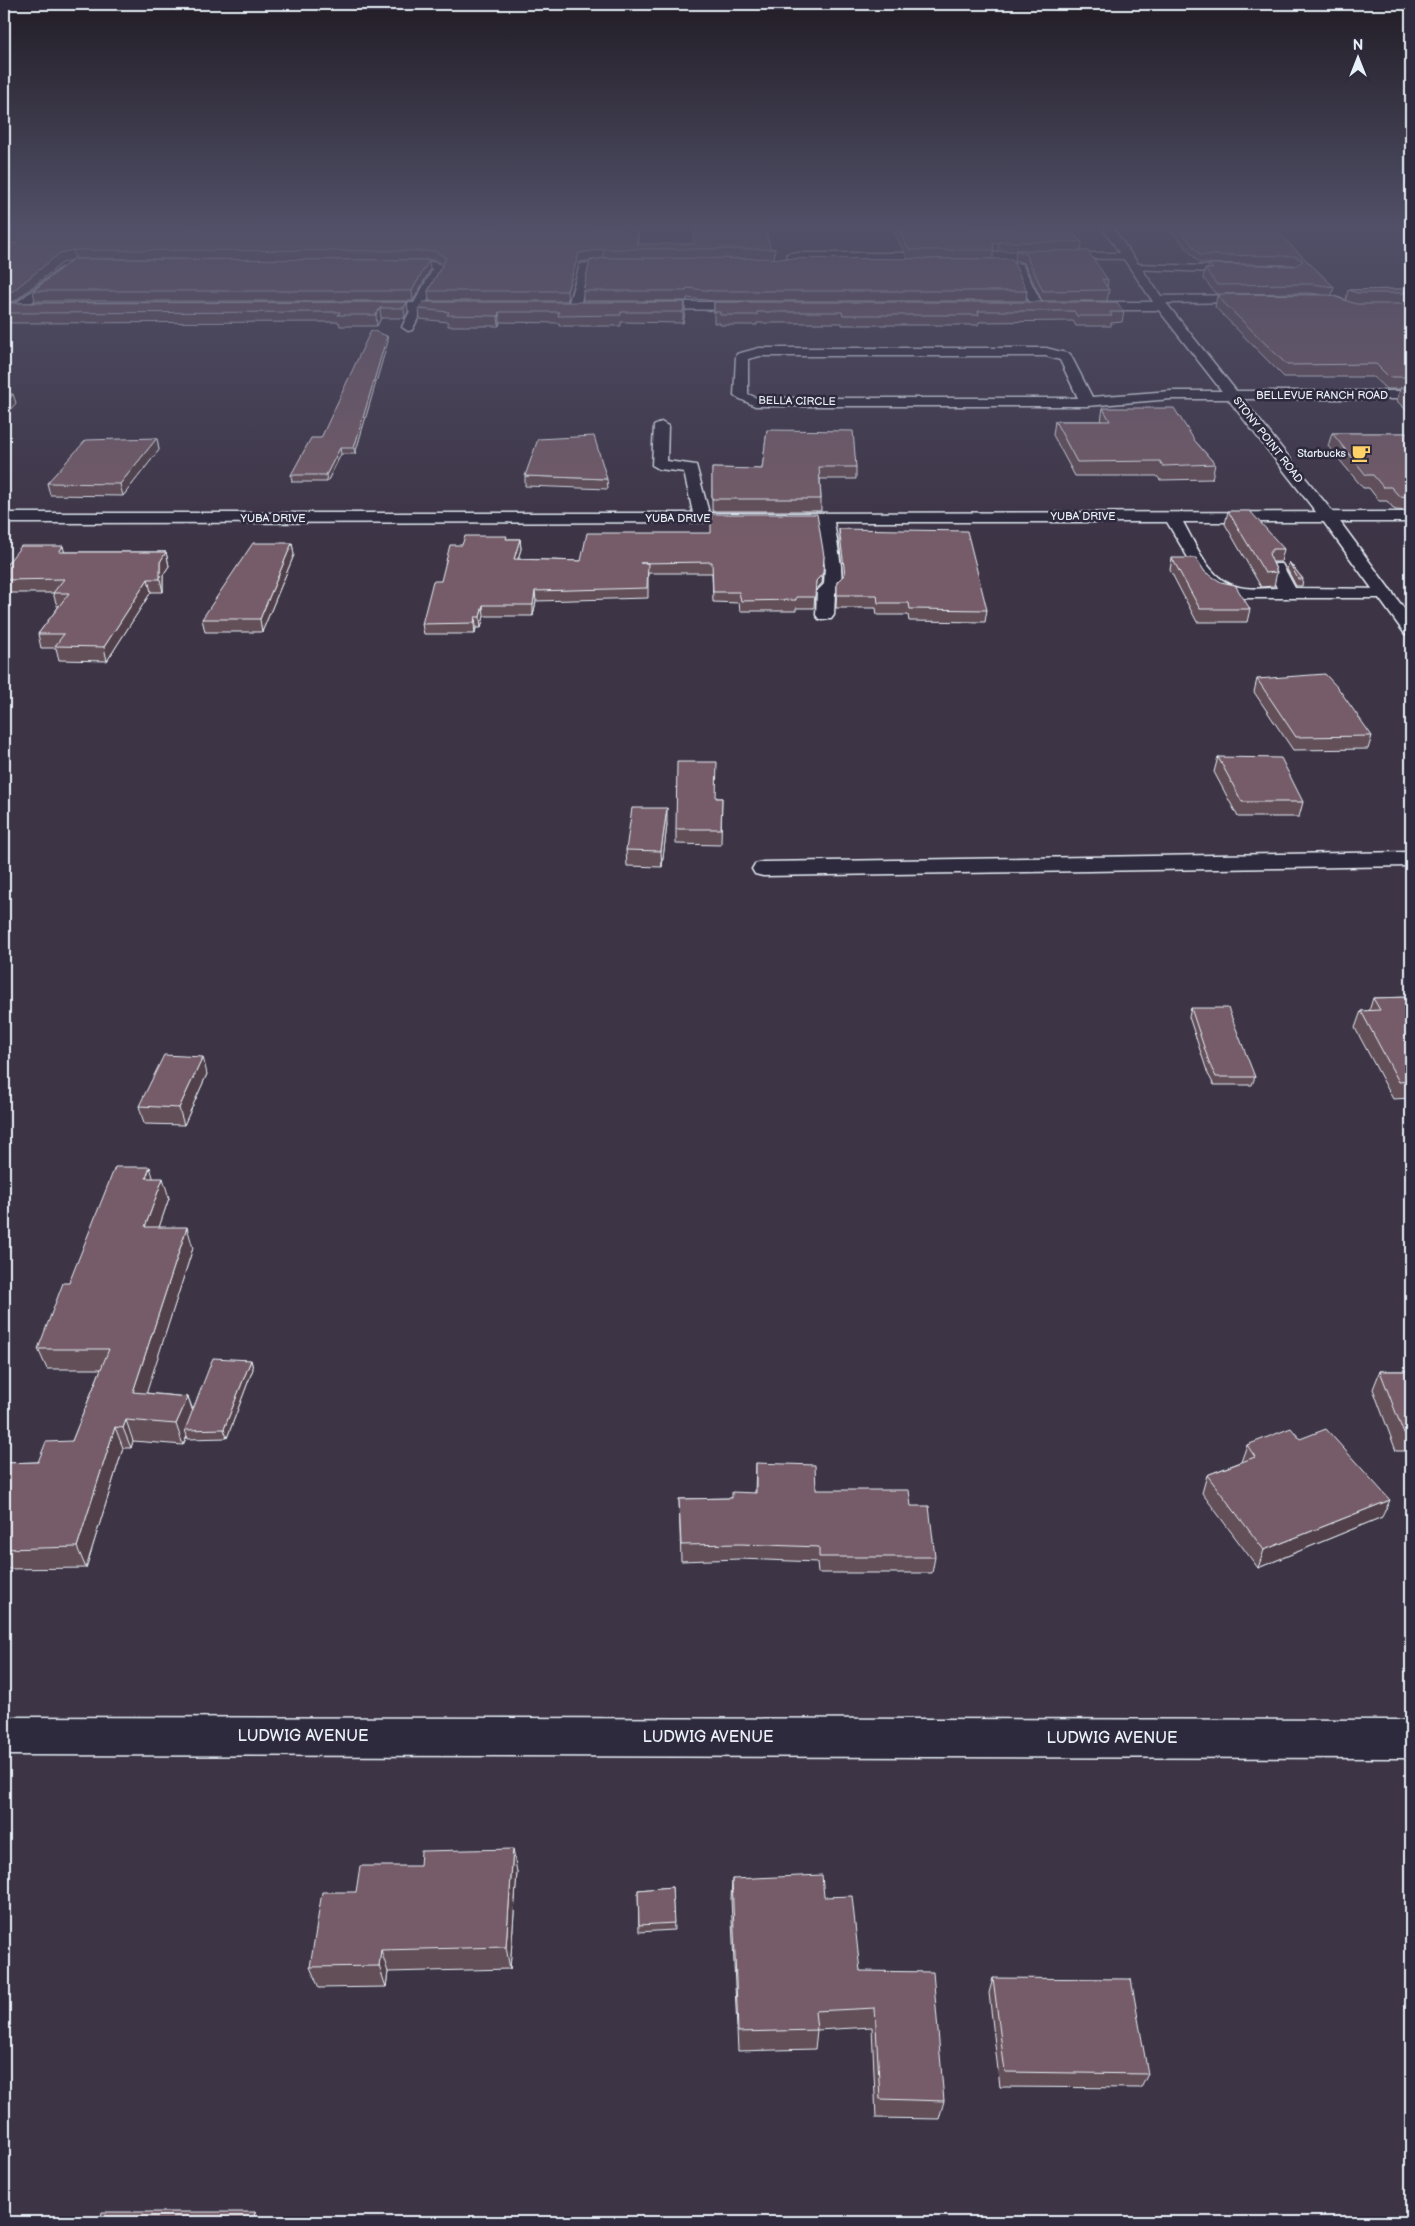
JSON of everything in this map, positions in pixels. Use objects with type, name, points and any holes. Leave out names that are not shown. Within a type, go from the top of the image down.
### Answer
[{"type":"street","name":"STONY POINT ROAD","points":[[1182,331],[1329,518],[1411,630]]},
{"type":"street","name":"BELLA CIRCLE","points":[[1087,402],[1065,357],[1046,352],[759,352],[742,357],[741,396],[755,402],[1087,402],[1172,396],[1233,395]]},
{"type":"street","name":"BELLEVUE RANCH ROAD","points":[[1233,395],[1411,394]]},
{"type":"street","points":[[661,426],[659,465],[691,468],[702,518]]},
{"type":"street","points":[[1171,516],[1209,579],[1225,589],[1240,593],[1384,593]]},
{"type":"street","points":[[825,517],[833,566],[833,586],[826,591],[825,615]]},
{"type":"street","name":"YUBA DRIVE","points":[[4,518],[1411,517]]},
{"type":"street","points":[[1276,568],[1288,592]]},
{"type":"street","points":[[763,869],[1411,859]]},
{"type":"street","name":"LUDWIG AVENUE","points":[[4,1736],[1411,1739]]},
{"type":"building","points":[[371,331],[387,336],[354,448],[340,448],[326,475],[291,475],[311,438],[321,438]]},
{"type":"building","points":[[1252,331],[1411,331],[1411,377],[1389,377],[1376,364],[1287,365]]},
{"type":"building","points":[[1400,388],[1411,388],[1411,399]]},
{"type":"building","points":[[4,394],[13,394],[4,405]]},
{"type":"building","points":[[1103,408],[1174,408],[1195,441],[1215,464],[1163,466],[1160,461],[1077,462],[1055,421],[1110,421]]},
{"type":"building","points":[[767,430],[853,431],[856,467],[819,467],[821,499],[712,499],[712,468],[762,469]]},
{"type":"building","points":[[1332,433],[1411,433],[1411,497],[1399,496],[1391,487],[1383,487],[1373,475],[1366,475]]},
{"type":"building","points":[[594,436],[607,479],[525,476],[538,439]]},
{"type":"building","points":[[157,438],[120,484],[47,483],[86,440]]},
{"type":"building","points":[[1228,511],[1250,511],[1284,549],[1273,549],[1269,554],[1277,572],[1265,573]]},
{"type":"building","points":[[711,514],[817,514],[824,556],[823,573],[816,581],[815,597],[796,597],[796,600],[741,601],[739,592],[713,592],[712,562],[640,563],[648,563],[647,588],[535,591],[533,605],[483,605],[480,617],[475,617],[474,623],[422,624],[433,581],[441,581],[450,545],[462,545],[465,536],[507,536],[506,539],[520,539],[514,559],[581,561],[587,533],[711,533]]},
{"type":"building","points":[[839,529],[967,531],[987,610],[910,609],[909,603],[878,603],[877,595],[837,595],[837,582],[845,574]]},
{"type":"building","points":[[253,543],[292,543],[260,619],[202,619]]},
{"type":"building","points":[[21,546],[63,546],[59,552],[166,552],[160,562],[160,579],[148,579],[104,647],[55,646],[64,634],[38,634],[69,593],[53,593],[64,579],[4,580],[4,568]]},
{"type":"building","points":[[1172,558],[1196,558],[1205,572],[1221,582],[1235,585],[1250,609],[1200,609]]},
{"type":"building","points":[[1289,562],[1303,579],[1298,579]]},
{"type":"building","points":[[1325,674],[1338,688],[1372,736],[1296,737],[1257,679]]},
{"type":"building","points":[[1218,757],[1281,758],[1303,802],[1242,802]]},
{"type":"building","points":[[677,762],[717,762],[716,798],[722,798],[721,829],[676,829]]},
{"type":"building","points":[[632,808],[667,808],[661,851],[626,850]]},
{"type":"building","points":[[1411,997],[1411,1081],[1399,1082],[1361,1011],[1380,1010],[1373,998]]},
{"type":"building","points":[[1191,1008],[1228,1008],[1255,1077],[1216,1077],[1210,1065]]},
{"type":"building","points":[[164,1055],[203,1057],[179,1108],[139,1106]]},
{"type":"building","points":[[115,1167],[150,1167],[146,1178],[163,1178],[145,1227],[187,1227],[133,1392],[188,1397],[176,1424],[126,1420],[123,1428],[115,1427],[77,1547],[4,1549],[4,1463],[38,1462],[46,1442],[72,1441],[109,1349],[38,1349],[63,1283],[69,1283]]},
{"type":"building","points":[[213,1358],[251,1360],[224,1429],[185,1430]]},
{"type":"building","points":[[1380,1371],[1411,1371],[1411,1434],[1404,1434]]},
{"type":"building","points":[[1291,1428],[1300,1439],[1326,1429],[1390,1500],[1264,1550],[1207,1475],[1255,1457],[1247,1445]]},
{"type":"building","points":[[756,1463],[815,1465],[816,1490],[909,1490],[911,1506],[929,1506],[935,1557],[819,1557],[819,1547],[740,1544],[681,1545],[679,1499],[732,1498],[732,1492],[756,1493]]},
{"type":"building","points":[[513,1849],[506,1947],[381,1950],[379,1966],[310,1967],[322,1892],[356,1892],[360,1866],[420,1866],[421,1851]]},
{"type":"building","points":[[822,1875],[824,1897],[852,1896],[860,1971],[933,1972],[944,2101],[880,2099],[875,2008],[815,2011],[817,2030],[738,2032],[732,1879]]},
{"type":"building","points":[[672,1887],[674,1923],[639,1925],[638,1890]]},
{"type":"building","points":[[993,1978],[1131,1979],[1148,2074],[1005,2072]]},
{"type":"building","points":[[102,2212],[255,2212],[253,2222],[100,2222]]},
{"type":"place","name":"Starbucks","points":[[1361,453]]}]
